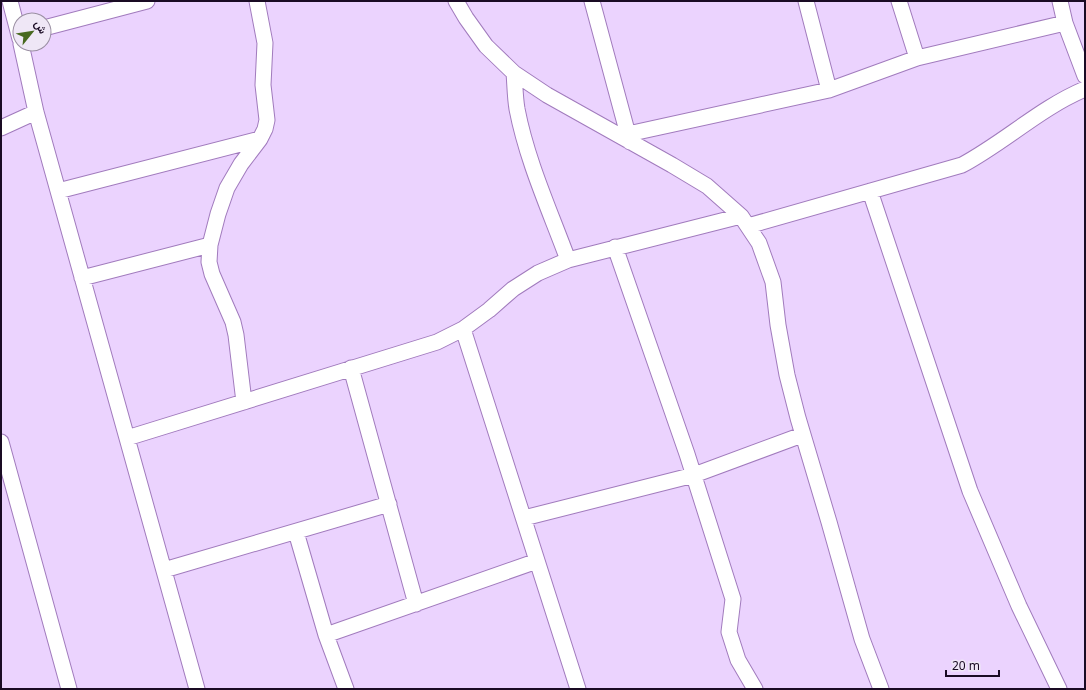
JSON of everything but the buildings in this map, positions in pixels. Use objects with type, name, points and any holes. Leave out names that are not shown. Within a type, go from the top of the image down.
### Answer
[{"type":"street","points":[[10,1],[13,12]]},
{"type":"street","points":[[52,26],[147,1]]},
{"type":"street","points":[[244,402],[236,335],[212,274],[209,262],[210,245],[227,188],[241,164],[260,139],[265,129],[267,120],[263,85],[265,43],[257,1]]},
{"type":"street","points":[[456,1],[486,46],[514,73],[547,95],[629,138],[707,186],[744,221],[759,242],[773,282],[778,325],[787,375],[802,435],[829,522],[862,639],[881,689]]},
{"type":"street","points":[[592,1],[629,138]]},
{"type":"street","points":[[806,1],[829,90]]},
{"type":"street","points":[[899,1],[916,58]]},
{"type":"street","points":[[1060,1],[1065,23],[1085,76]]},
{"type":"street","points":[[629,138],[829,90],[916,58],[1065,23]]},
{"type":"street","points":[[23,52],[36,112],[197,689]]},
{"type":"street","points":[[514,73],[517,109],[525,141],[538,181],[568,260]]},
{"type":"street","points":[[127,438],[437,342],[463,329],[514,289],[538,273],[568,260],[615,247],[744,221],[870,191],[962,165],[981,155],[1044,110],[1085,89]]},
{"type":"street","points":[[1,128],[36,112]]},
{"type":"street","points":[[58,191],[260,139]]},
{"type":"street","points":[[870,191],[970,491],[1019,606],[1059,689]]},
{"type":"street","points":[[82,278],[210,245]]},
{"type":"street","points":[[615,247],[694,475],[733,599],[730,632],[738,660],[755,689]]},
{"type":"street","points":[[463,329],[578,689]]},
{"type":"street","points":[[352,368],[416,604]]},
{"type":"street","points":[[524,518],[694,475],[802,435]]},
{"type":"street","points":[[1,442],[69,689]]},
{"type":"street","points":[[164,570],[389,504]]},
{"type":"street","points":[[296,532],[326,635],[346,689]]},
{"type":"street","points":[[326,635],[537,561]]}]
